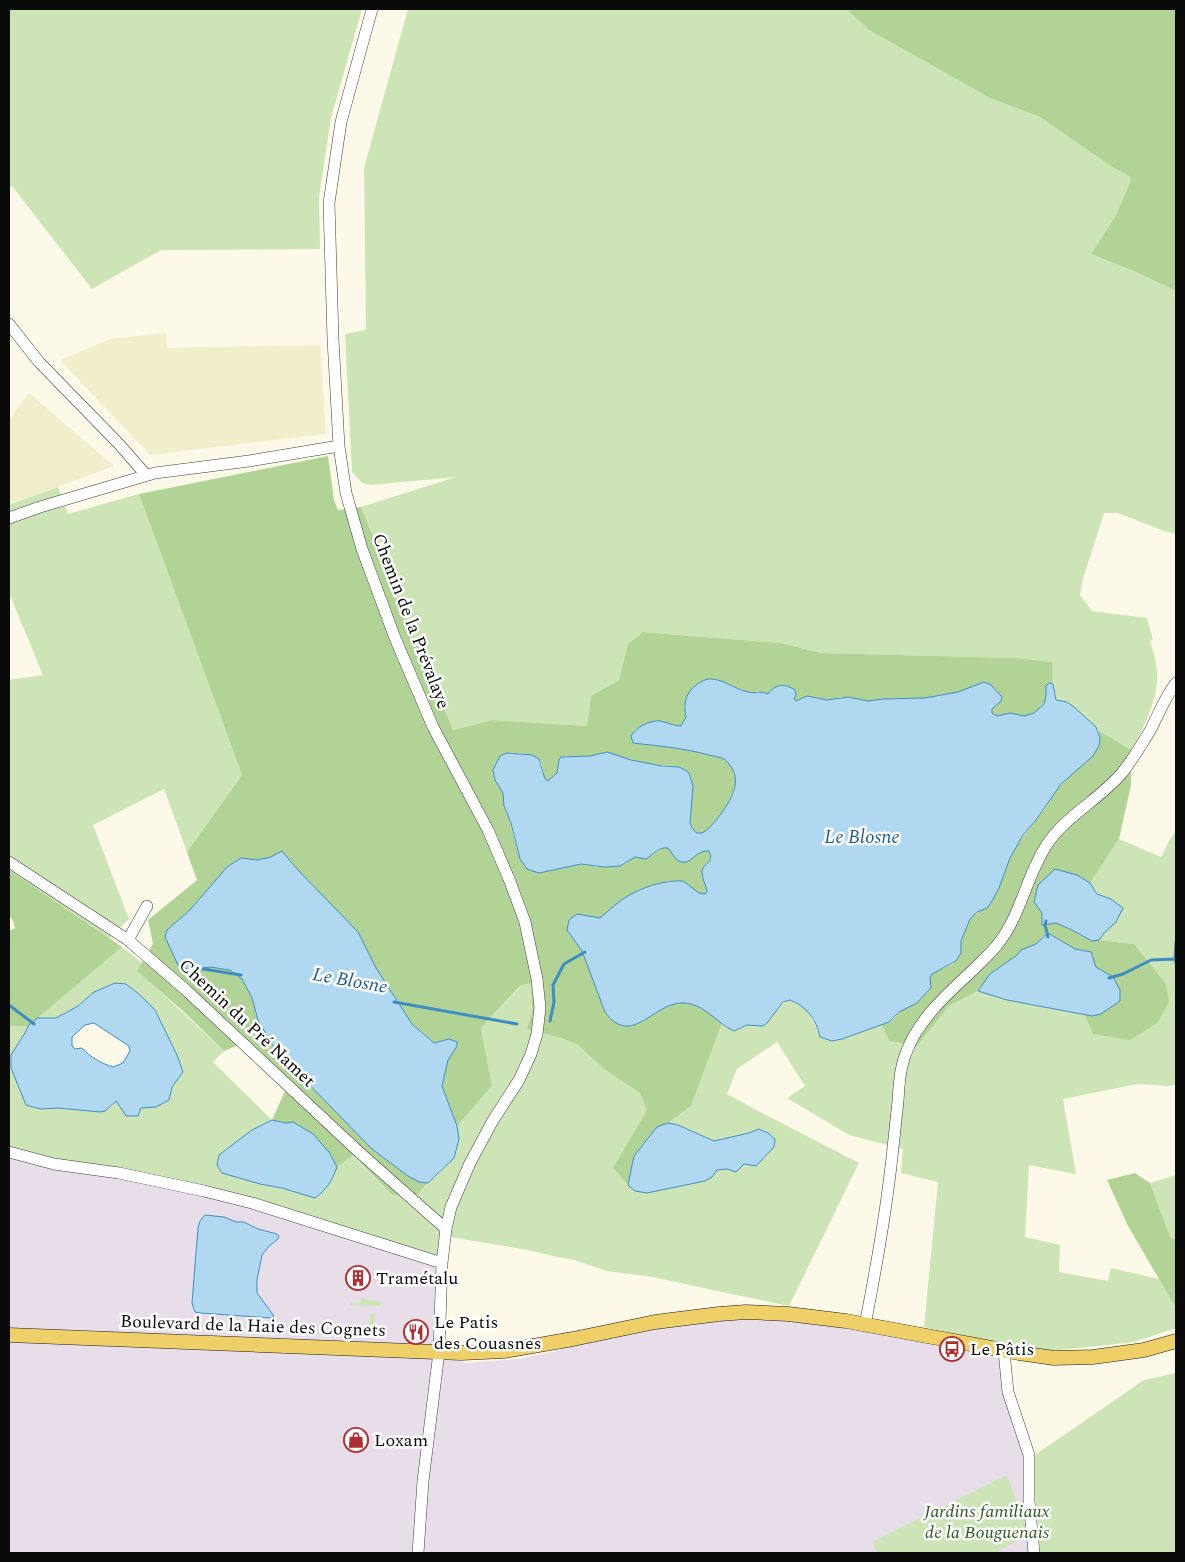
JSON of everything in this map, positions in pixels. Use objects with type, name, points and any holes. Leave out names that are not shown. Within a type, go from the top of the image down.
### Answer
[{"type":"main road","name":"Boulevard de la Haie des Cognets","points":[[9,1334],[461,1353],[504,1351],[655,1322],[746,1312],[788,1314],[865,1325],[1004,1351],[1054,1358],[1093,1358],[1144,1350],[1176,1341]]},
{"type":"street","name":"Chemin de la Prévalaye","points":[[372,9],[341,122],[329,203],[333,339],[339,446],[346,493],[362,549],[395,638],[433,727],[488,830],[509,879],[525,922],[537,979],[540,1008],[537,1034],[531,1054],[519,1080],[492,1122],[470,1162],[450,1211],[442,1263],[439,1352],[423,1481],[418,1553]]},
{"type":"street","points":[[9,324],[22,350],[54,378],[119,444],[146,475]]},
{"type":"street","points":[[9,518],[155,472],[250,461],[339,446]]},
{"type":"street","points":[[865,1325],[883,1224],[900,1081],[905,1055],[910,1042],[925,1020],[940,1003],[997,946],[1016,915],[1031,875],[1046,845],[1064,824],[1106,789],[1125,769],[1141,746],[1176,683]]},
{"type":"street","name":"Chemin du Pré Namet","points":[[9,862],[128,940],[187,991],[359,1152],[446,1229]]},
{"type":"street","points":[[128,940],[148,906]]},
{"type":"street","points":[[9,1152],[54,1164],[119,1173],[204,1191],[442,1263]]},
{"type":"street","points":[[1004,1351],[1008,1392],[1029,1455],[1029,1500],[1034,1553]]},
{"type":"shaded area","points":[[166,333],[167,348],[320,345],[326,434],[150,455],[60,360],[110,339]]},
{"type":"shaded area","points":[[29,393],[114,466],[9,505],[9,420]]},
{"type":"shaded area","points":[[9,1156],[120,1175],[243,1203],[438,1260],[439,1352],[465,1363],[518,1359],[590,1341],[672,1325],[751,1318],[788,1319],[830,1325],[1002,1356],[1024,1456],[1031,1553],[9,1553]]},
{"type":"green space","points":[[9,9],[362,9],[331,118],[319,197],[320,249],[161,250],[92,289],[12,186],[9,188]]},
{"type":"green space","points":[[408,9],[856,9],[850,11],[869,30],[990,98],[1040,117],[1112,167],[1129,176],[1131,180],[1116,215],[1091,254],[1176,291],[1176,534],[1118,513],[1104,513],[1083,579],[1080,595],[1092,611],[1147,618],[1153,640],[1150,641],[1156,664],[1157,686],[1147,720],[1131,750],[1100,731],[1070,705],[1056,700],[1051,662],[1015,658],[822,653],[780,643],[643,632],[628,645],[619,680],[591,696],[587,726],[493,720],[453,730],[361,507],[456,477],[370,485],[362,483],[352,472],[345,334],[366,330],[364,168]]},
{"type":"green space","points":[[856,9],[1176,9],[1176,291],[1091,254],[1116,215],[1131,180],[1129,176],[1112,167],[1040,117],[990,98],[869,30],[849,11]]},
{"type":"green space","points":[[328,456],[334,500],[338,510],[361,507],[453,730],[493,720],[587,726],[591,696],[619,680],[628,644],[643,632],[780,643],[822,653],[1015,658],[1052,662],[1053,684],[1049,683],[1046,686],[1044,703],[1038,711],[1028,716],[1002,714],[997,716],[992,713],[992,709],[1001,701],[1002,697],[991,685],[979,685],[958,692],[925,698],[868,701],[843,697],[827,700],[807,696],[796,701],[794,699],[795,690],[788,686],[777,686],[768,694],[757,691],[753,693],[714,679],[684,706],[687,717],[681,726],[653,721],[634,731],[633,743],[682,749],[710,755],[726,761],[735,773],[735,784],[728,803],[714,823],[707,830],[700,833],[692,829],[690,808],[672,766],[650,764],[607,752],[590,756],[565,756],[558,764],[557,773],[548,781],[545,779],[541,762],[537,758],[528,754],[511,753],[503,755],[499,759],[493,774],[503,792],[504,807],[524,866],[553,870],[581,864],[614,867],[625,864],[635,857],[646,858],[662,849],[668,848],[679,861],[688,860],[700,852],[709,851],[710,861],[704,866],[702,872],[706,894],[699,893],[684,883],[676,881],[656,884],[621,901],[600,918],[581,914],[567,930],[582,951],[605,1012],[615,1022],[624,1026],[633,1025],[670,1005],[687,1003],[698,1006],[722,1023],[691,1106],[668,1123],[657,1127],[634,1156],[628,1185],[613,1168],[647,1110],[640,1093],[605,1070],[578,1045],[561,1038],[527,1029],[532,1013],[531,983],[520,986],[481,1028],[492,1086],[457,1126],[442,1086],[448,1060],[456,1046],[449,1039],[435,1043],[412,1024],[376,968],[358,932],[283,852],[257,860],[241,858],[227,867],[190,910],[167,930],[210,967],[230,970],[242,979],[252,998],[258,1020],[271,1043],[372,1149],[408,1176],[419,1182],[428,1183],[418,1194],[392,1195],[353,1155],[337,1167],[329,1152],[302,1128],[293,1122],[286,1123],[272,1120],[290,1080],[249,1041],[224,1051],[184,1012],[137,971],[153,944],[148,920],[197,880],[187,852],[242,775],[139,494]]},
{"type":"green space","points":[[58,487],[68,514],[139,494],[242,775],[187,852],[164,789],[93,825],[129,919],[109,939],[9,870],[9,680],[43,675],[9,593],[9,505]]},
{"type":"green space","points":[[1098,730],[1131,750],[1131,785],[1119,839],[1090,883],[1077,875],[1036,895],[1034,902],[1042,913],[1045,925],[1056,923],[1092,941],[1134,944],[1166,984],[1169,1002],[1157,1023],[1130,1040],[1093,1034],[1084,1014],[1099,1013],[1119,1001],[1113,977],[1096,967],[1091,952],[1075,949],[1052,935],[1044,936],[1036,944],[1021,950],[1017,955],[990,974],[978,991],[949,1006],[917,1046],[889,1041],[882,1024],[890,1022],[903,1009],[917,1003],[931,988],[930,977],[932,974],[953,964],[961,949],[961,941],[970,919],[989,905],[999,888],[1010,858],[1018,843],[1044,810],[1057,789],[1089,760],[1100,738]]},
{"type":"green space","points":[[1176,831],[1176,1085],[1138,1084],[1063,1099],[1076,1174],[1029,1165],[1025,1237],[1060,1245],[1059,1272],[1108,1281],[1111,1268],[1159,1279],[1176,1308],[1176,1328],[1134,1342],[1060,1350],[1028,1350],[924,1327],[938,1182],[901,1173],[903,1149],[849,1135],[787,1098],[805,1086],[777,1042],[737,1069],[727,1094],[859,1163],[789,1306],[652,1277],[607,1271],[574,1260],[528,1250],[451,1237],[440,1243],[438,1260],[243,1203],[9,1156],[9,1026],[28,1026],[19,1041],[11,1068],[27,1105],[41,1109],[58,1108],[105,1111],[116,1101],[143,1108],[155,1106],[169,1100],[172,1087],[183,1072],[155,1010],[127,984],[94,992],[78,1006],[56,1018],[37,1018],[122,947],[142,963],[138,971],[224,1051],[213,1062],[272,1120],[252,1130],[219,1155],[222,1173],[315,1198],[326,1188],[338,1166],[352,1155],[392,1195],[418,1194],[454,1158],[459,1139],[457,1126],[492,1086],[481,1028],[521,986],[531,983],[532,1013],[561,1038],[578,1045],[605,1070],[640,1093],[648,1110],[613,1168],[628,1185],[635,1191],[712,1177],[717,1170],[727,1169],[736,1172],[744,1164],[756,1166],[774,1147],[775,1139],[759,1129],[714,1141],[678,1125],[668,1123],[691,1106],[722,1023],[725,1027],[739,1029],[747,1025],[763,1026],[779,1008],[790,1000],[806,1008],[819,1032],[842,1039],[882,1023],[889,1041],[917,1046],[949,1006],[978,991],[1007,1000],[1084,1014],[1093,1034],[1134,944],[1099,940],[1116,922],[1111,899],[1097,894],[1090,883],[1119,839],[1161,857]]},
{"type":"green space","points":[[9,870],[122,947],[28,1026],[9,1026],[9,931],[15,928],[9,915]]},
{"type":"green space","points":[[1135,1173],[1150,1183],[1171,1239],[1176,1239],[1176,1308],[1128,1226],[1107,1180]]},
{"type":"green space","points":[[1176,1175],[1176,1239],[1171,1239],[1150,1183]]},
{"type":"green space","points":[[361,1298],[381,1302],[380,1306],[350,1305],[351,1302],[360,1304]]},
{"type":"green space","points":[[370,1314],[375,1314],[374,1337],[346,1336],[347,1323],[352,1322],[352,1330],[370,1330]]},
{"type":"green space","points":[[1176,1373],[1176,1553],[1040,1553],[1032,1457],[1144,1380]]},
{"type":"green space","name":"Jardins familiaux de la Bouguenais","points":[[1007,1475],[1029,1535],[994,1553],[877,1553],[872,1542]]},
{"type":"water","name":"Le Blosne","points":[[707,679],[718,680],[743,691],[768,694],[777,686],[788,686],[795,690],[796,695],[794,699],[796,701],[807,696],[827,700],[848,697],[868,701],[925,698],[958,692],[984,682],[991,685],[1002,697],[1001,701],[992,709],[992,713],[997,716],[1010,713],[1024,716],[1034,713],[1044,704],[1046,686],[1049,683],[1053,684],[1056,700],[1067,702],[1096,727],[1100,738],[1099,746],[1093,756],[1061,784],[1023,835],[1010,858],[992,901],[987,908],[977,912],[970,919],[961,941],[961,953],[956,961],[932,974],[930,977],[931,988],[917,1003],[899,1012],[889,1022],[832,1041],[820,1037],[810,1014],[790,1000],[783,1002],[763,1026],[747,1025],[734,1031],[704,1010],[684,1003],[673,1004],[643,1021],[625,1026],[615,1022],[605,1012],[582,951],[567,930],[569,920],[577,914],[600,918],[630,895],[647,887],[665,882],[683,881],[699,893],[705,894],[707,892],[702,872],[704,866],[711,858],[709,851],[700,853],[687,862],[679,861],[668,848],[665,848],[646,859],[635,857],[620,866],[605,867],[581,864],[539,873],[527,869],[520,859],[511,823],[504,806],[503,793],[495,780],[493,770],[500,756],[507,753],[532,755],[539,759],[545,779],[548,781],[557,773],[561,757],[590,756],[607,752],[631,760],[679,767],[689,773],[693,786],[690,823],[696,832],[703,832],[717,819],[733,794],[735,780],[734,773],[729,764],[724,759],[700,753],[671,747],[633,743],[631,736],[640,727],[652,722],[660,721],[681,726],[686,717],[685,704],[688,694]]},
{"type":"water","points":[[282,851],[358,932],[376,968],[412,1024],[434,1043],[449,1039],[457,1042],[457,1046],[448,1060],[442,1086],[457,1126],[459,1139],[454,1158],[428,1183],[419,1182],[408,1176],[372,1149],[294,1069],[271,1043],[258,1020],[252,998],[242,979],[230,970],[210,967],[190,970],[178,965],[165,937],[167,930],[190,910],[227,867],[241,858],[257,860],[271,857]]},
{"type":"water","points":[[1055,869],[1077,875],[1090,883],[1097,894],[1111,899],[1123,908],[1116,922],[1099,940],[1092,941],[1056,923],[1042,925],[1042,913],[1034,902],[1038,885]]},
{"type":"water","points":[[1048,933],[1075,949],[1091,952],[1096,967],[1113,977],[1120,990],[1120,1001],[1101,1014],[1092,1016],[1007,1000],[978,991],[990,974],[1017,955],[1021,950],[1036,944]]},
{"type":"water","points":[[115,983],[126,984],[155,1010],[177,1055],[183,1072],[172,1087],[169,1100],[156,1107],[141,1108],[138,1116],[126,1116],[116,1101],[105,1111],[100,1112],[58,1108],[41,1109],[26,1105],[11,1068],[11,1055],[28,1026],[37,1018],[56,1018],[78,1006],[94,992]],"holes":[[[94,1023],[129,1046],[130,1051],[123,1063],[113,1067],[96,1060],[82,1048],[75,1049],[72,1046],[72,1037],[85,1025]]]},
{"type":"water","points":[[272,1120],[286,1123],[293,1122],[313,1134],[329,1152],[337,1167],[329,1184],[315,1198],[222,1173],[217,1165],[219,1155],[252,1130]]},
{"type":"water","points":[[668,1123],[678,1125],[714,1141],[759,1129],[775,1139],[774,1147],[756,1166],[744,1164],[736,1172],[727,1169],[717,1170],[712,1177],[705,1181],[647,1193],[635,1191],[628,1185],[634,1156],[657,1127]]},
{"type":"water","points":[[205,1215],[244,1222],[279,1236],[262,1255],[257,1280],[257,1293],[274,1316],[271,1318],[195,1312],[192,1303],[198,1228],[200,1221]]},
{"type":"waterway","name":"Le Blosne","points":[[1046,921],[1048,937]]},
{"type":"waterway","points":[[1176,942],[1176,963]]},
{"type":"waterway","name":"Le Blosne","points":[[550,1021],[554,1002],[553,985],[564,964],[585,952]]},
{"type":"waterway","name":"Le Blosne","points":[[1109,978],[1123,974],[1151,960],[1175,959]]},
{"type":"waterway","name":"Le Blosne","points":[[197,968],[241,975]]},
{"type":"waterway","name":"Le Blosne","points":[[394,1002],[517,1024]]},
{"type":"waterway","name":"Le Blosne","points":[[9,1005],[34,1024]]},
{"type":"place","name":"Tramétalu","points":[[358,1278]]},
{"type":"place","name":"Le Patis des Couasnes","points":[[416,1332]]},
{"type":"place","name":"Le Pâtis","points":[[952,1349]]},
{"type":"place","name":"Loxam","points":[[356,1440]]}]
